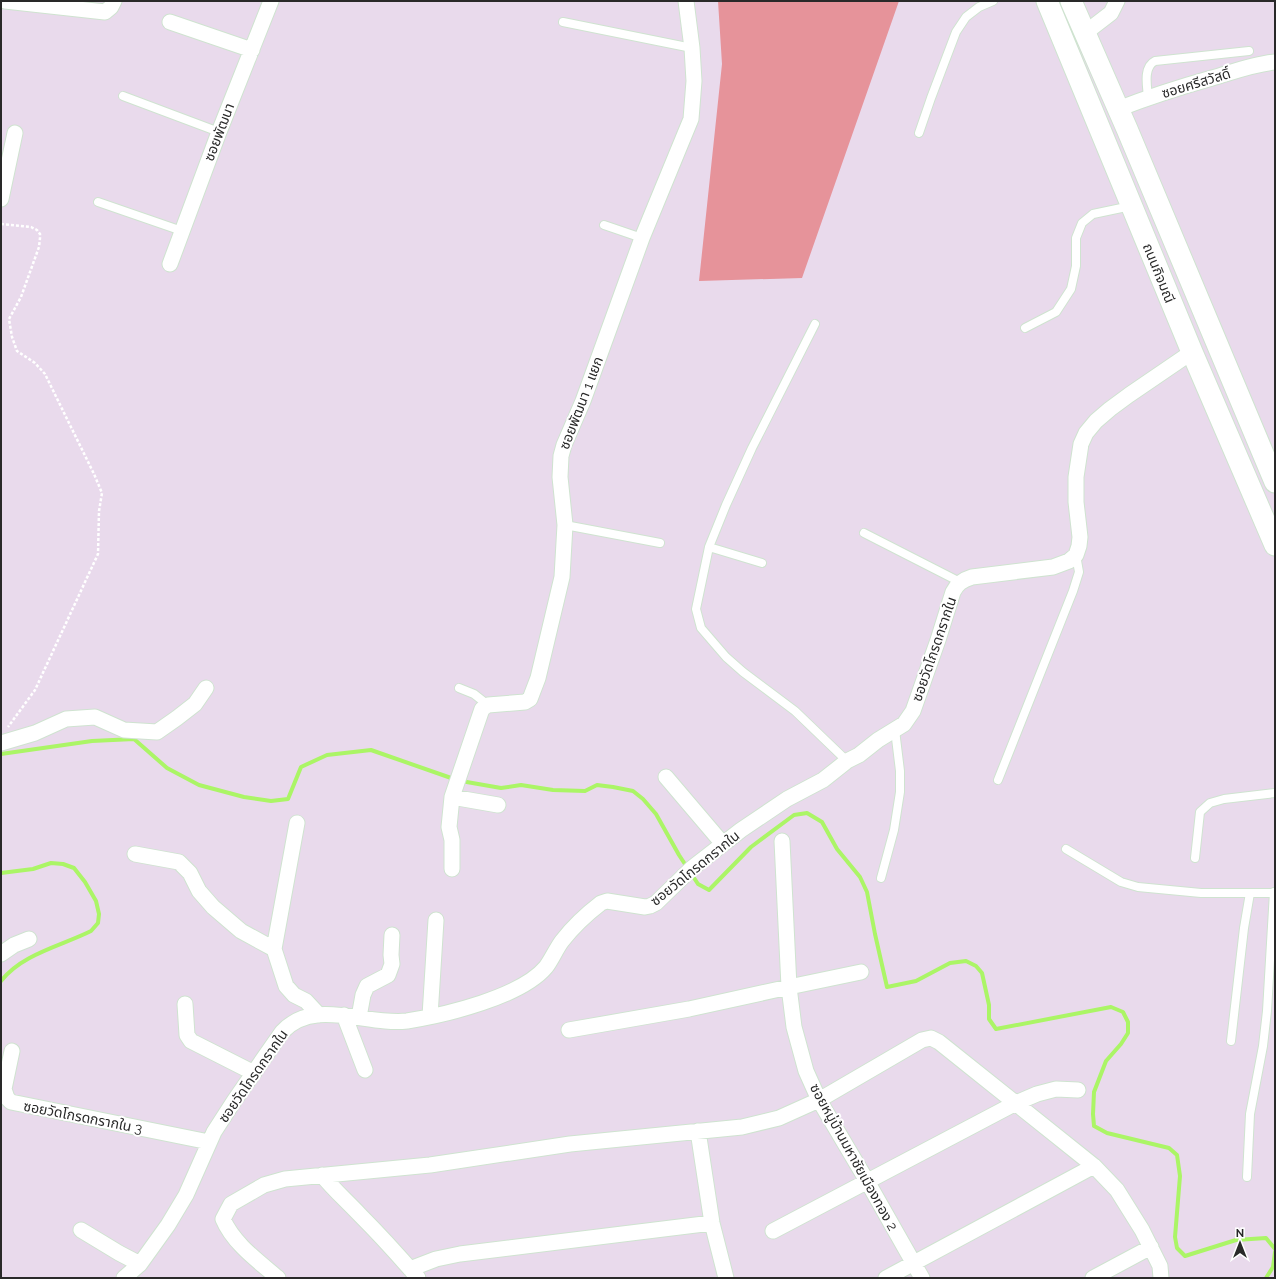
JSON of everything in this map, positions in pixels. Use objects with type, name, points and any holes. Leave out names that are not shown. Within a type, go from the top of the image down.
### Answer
[{"type":"main road","name":"ถนนกิจมณี","points":[[1047,1],[1192,352],[1275,544]]},
{"type":"main road","name":"ถนนกิจมณี","points":[[1072,1],[1275,482]]},
{"type":"main road","points":[[1192,352],[1216,342]]},
{"type":"street","points":[[5,1],[105,12],[111,7],[114,1]]},
{"type":"street","name":"ซอยพัฒนา","points":[[170,264],[218,132],[252,50],[270,1]]},
{"type":"street","name":"ซอยพัฒนา 1 แยก","points":[[488,706],[525,702],[532,696],[538,678],[562,577],[565,525],[560,477],[561,456],[564,445],[583,401],[642,238],[691,119],[694,81],[692,48],[686,1]]},
{"type":"street","points":[[1085,33],[1111,13],[1117,1]]},
{"type":"street","points":[[170,22],[252,50]]},
{"type":"street","name":"ซอยศรีสวัสดิ์","points":[[1118,108],[1148,97],[1263,63],[1275,62]]},
{"type":"street","points":[[1,200],[15,133]]},
{"type":"street","points":[[1076,555],[1080,537],[1076,502],[1076,477],[1081,444],[1086,433],[1096,421],[1117,404],[1192,352]]},
{"type":"street","name":"ซอยวัดโกรดกรากใน","points":[[132,1271],[152,1247],[186,1195],[214,1132],[288,1025],[305,1017],[344,1015],[388,1022],[406,1021],[452,1012],[484,1002],[529,983],[547,966],[568,933],[601,903],[607,901],[645,907],[650,906],[661,898],[692,868],[723,844],[787,799],[823,780],[847,761],[859,755],[878,740],[904,724],[912,711],[938,640],[952,592],[960,582],[972,578],[1053,567],[1069,561],[1076,555]]},
{"type":"street","points":[[3,737],[35,733],[66,719],[95,717],[124,730],[157,732],[195,704],[206,688]]},
{"type":"street","points":[[452,869],[452,840],[449,827],[452,797],[482,709],[488,706]]},
{"type":"street","points":[[666,777],[723,844]]},
{"type":"street","points":[[452,797],[498,805]]},
{"type":"street","points":[[297,823],[274,949],[286,986],[294,994],[306,1001],[319,1016]]},
{"type":"street","name":"ซอยหมู่บ้านมหาชัยเมืองทอง 2","points":[[782,841],[789,986],[794,1027],[806,1072],[819,1100],[868,1181],[922,1278]]},
{"type":"street","points":[[135,854],[179,862],[190,873],[199,891],[213,907],[241,931],[274,949]]},
{"type":"street","points":[[430,1016],[436,920]]},
{"type":"street","points":[[359,1017],[363,995],[367,986],[388,975],[392,964],[392,935]]},
{"type":"street","points":[[1,954],[14,945],[29,939]]},
{"type":"street","points":[[569,1030],[689,1009],[789,986],[860,972]]},
{"type":"street","points":[[185,1004],[187,1034],[191,1041],[254,1073]]},
{"type":"street","points":[[344,1015],[365,1070]]},
{"type":"street","points":[[278,1278],[246,1250],[227,1230],[222,1219],[231,1204],[249,1192],[264,1185],[285,1179],[430,1165],[570,1144],[742,1127],[779,1118],[819,1100],[922,1040],[931,1038],[939,1042],[1094,1166],[1117,1190],[1142,1230],[1160,1266],[1161,1278]]},
{"type":"street","name":"ซอยวัดโกรดกรากใน 3","points":[[12,1051],[4,1089],[7,1098],[11,1102],[209,1142]]},
{"type":"street","points":[[772,1231],[1037,1094],[1056,1089],[1078,1090]]},
{"type":"street","points":[[698,1131],[712,1224],[726,1278]]},
{"type":"street","points":[[886,1278],[1094,1166]]},
{"type":"street","points":[[322,1175],[414,1273],[436,1259],[460,1254],[712,1224]]},
{"type":"street","points":[[81,1230],[119,1253],[132,1271]]},
{"type":"street","points":[[1093,1278],[1151,1248]]},
{"type":"lane","points":[[919,133],[956,32],[966,17],[979,7],[991,1]]},
{"type":"lane","points":[[563,22],[692,48]]},
{"type":"lane","points":[[1148,97],[1148,68],[1151,63],[1155,61],[1249,51]]},
{"type":"lane","points":[[123,96],[218,132]]},
{"type":"lane","points":[[98,202],[182,231]]},
{"type":"lane","points":[[1026,328],[1056,312],[1071,289],[1076,266],[1076,238],[1082,223],[1093,214],[1131,206]]},
{"type":"lane","points":[[604,225],[642,238]]},
{"type":"lane","points":[[815,324],[752,448],[726,505],[709,547],[696,609],[701,628],[726,657],[794,711],[847,761]]},
{"type":"lane","points":[[565,525],[660,543]]},
{"type":"lane","points":[[864,533],[960,582]]},
{"type":"lane","points":[[709,547],[762,562]]},
{"type":"lane","points":[[998,780],[1073,591],[1079,572],[1076,555]]},
{"type":"lane","points":[[459,688],[474,694],[488,706]]},
{"type":"lane","points":[[881,878],[894,830],[900,792],[900,771],[895,730]]},
{"type":"lane","points":[[1195,858],[1200,812],[1210,803],[1275,794]]},
{"type":"lane","points":[[1066,849],[1121,882],[1138,888],[1201,893],[1274,893],[1267,1011],[1263,1046],[1250,1114],[1247,1177]]},
{"type":"lane","points":[[1231,1041],[1244,928],[1250,893]]},
{"type":"path","points":[[1,224],[31,227],[37,230],[40,234],[39,247],[21,297],[9,319],[12,337],[17,351],[35,363],[45,374],[102,493],[99,511],[98,554],[35,690],[3,737]]},
{"type":"shaded area","points":[[718,1],[899,1],[802,278],[699,281],[722,64]]},
{"type":"waterway","points":[[1,754],[92,741],[134,739],[167,768],[199,785],[244,797],[271,801],[288,799],[301,767],[327,755],[371,750],[454,779]]},
{"type":"waterway","points":[[461,781],[501,788],[521,785],[553,790],[585,791],[597,785],[633,791],[643,799],[656,814],[679,855],[698,884],[709,890],[751,847],[794,815],[807,813],[822,822],[837,849],[860,877],[867,892],[887,987],[916,981],[950,963],[966,961],[976,966],[982,973],[989,1005],[989,1019],[996,1029],[1111,1007],[1123,1012],[1128,1022],[1128,1033],[1121,1044],[1106,1061],[1094,1092],[1094,1126],[1107,1133],[1169,1148],[1177,1155],[1180,1176],[1175,1237],[1177,1248],[1185,1256],[1236,1240],[1266,1238],[1275,1249]]},
{"type":"waterway","points":[[1,873],[33,869],[51,863],[63,864],[74,868],[85,882],[96,901],[99,914],[98,923],[91,931],[31,957],[20,964],[1,981]]},
{"type":"waterway","points":[[1266,1278],[1273,1267],[1275,1252]]}]
